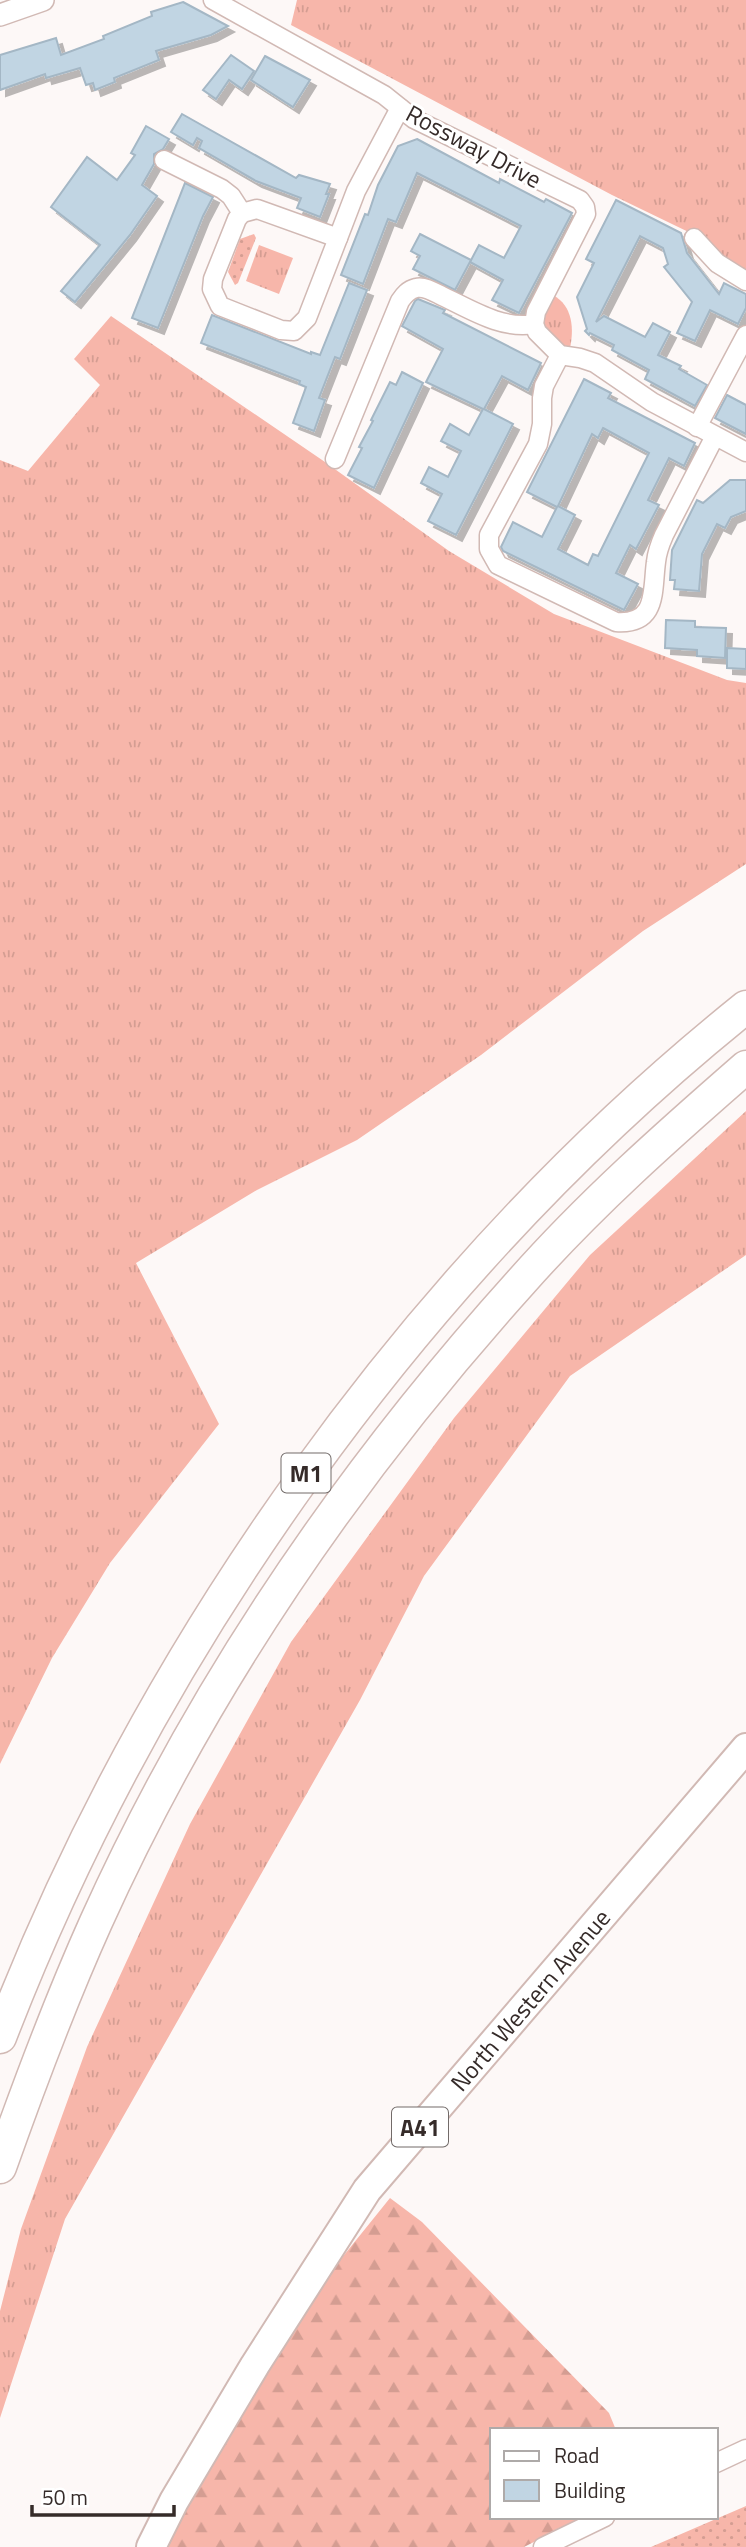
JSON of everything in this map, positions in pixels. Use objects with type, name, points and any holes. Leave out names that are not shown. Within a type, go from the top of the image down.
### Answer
[{"type":"highway","name":"M1","points":[[0,2037],[54,1906],[142,1732],[244,1563],[301,1480],[424,1324],[488,1251],[636,1101],[746,1007]]},
{"type":"highway","name":"M1","points":[[0,2167],[67,1990],[135,1840],[223,1682],[338,1504],[397,1429],[523,1280],[593,1206],[746,1067]]},
{"type":"highway","name":"North Western Avenue","points":[[151,2547],[174,2501],[255,2365],[367,2190],[746,1748]]},
{"type":"street","points":[[0,15],[43,0]]},
{"type":"street","name":"Rossway Drive","points":[[213,0],[384,95],[414,120],[580,200],[585,207],[584,221],[536,312],[534,324]]},
{"type":"street","points":[[338,238],[265,210],[242,213],[237,219],[213,279],[215,298],[220,306],[281,330],[294,331],[304,324],[338,238],[356,191],[400,108]]},
{"type":"street","points":[[164,160],[222,189],[231,196],[242,213]]},
{"type":"street","points":[[694,239],[717,263],[746,281]]},
{"type":"street","points":[[335,459],[400,301],[407,292],[415,288],[427,289],[485,316],[512,325],[534,324],[537,332],[560,355],[595,363],[652,402],[746,452]]},
{"type":"street","points":[[697,428],[746,335]]},
{"type":"street","points":[[560,355],[544,386],[538,444],[489,535],[489,549],[498,565],[616,622],[626,623],[641,618],[651,605],[657,551],[715,436]]},
{"type":"street","points":[[718,2462],[746,2449]]},
{"type":"street","points":[[543,2547],[601,2519]]},
{"type":"green space","points":[[297,0],[746,0],[746,275],[739,272],[703,239],[612,195],[291,25]]},
{"type":"green space","points":[[254,234],[256,238],[235,285],[228,272],[240,239]]},
{"type":"green space","points":[[259,245],[293,258],[279,294],[246,281]]},
{"type":"green space","points":[[553,295],[565,305],[570,318],[570,348],[543,328],[542,318]]},
{"type":"green space","points":[[111,316],[325,462],[449,551],[554,614],[727,680],[746,683],[746,864],[643,931],[481,1055],[357,1140],[257,1190],[136,1263],[219,1424],[110,1563],[52,1658],[0,1764],[0,460],[28,471],[100,385],[74,359]]},
{"type":"green space","points":[[746,1111],[746,1255],[570,1376],[424,1576],[360,1700],[65,2219],[0,2418],[0,2311],[21,2229],[87,2047],[190,1824],[291,1642],[454,1418],[590,1255]]},
{"type":"green space","points":[[390,2198],[422,2222],[609,2413],[615,2428],[490,2428],[490,2519],[579,2519],[524,2547],[164,2547],[219,2444],[332,2270]]},
{"type":"green space","points":[[746,2506],[746,2547],[651,2547],[718,2519]]},
{"type":"building","points":[[183,2],[228,26],[211,35],[156,51],[159,60],[114,78],[115,82],[95,90],[93,83],[86,85],[80,68],[46,78],[45,74],[0,90],[0,55],[56,38],[61,55],[104,39],[103,36],[152,16],[151,12]]},
{"type":"building","points":[[231,55],[254,71],[242,89],[229,80],[216,99],[203,90]]},
{"type":"building","points":[[265,56],[310,80],[293,107],[251,80]]},
{"type":"building","points":[[182,114],[296,178],[299,175],[330,184],[320,217],[297,208],[301,198],[256,181],[199,148],[202,141],[197,138],[193,145],[171,132]]},
{"type":"building","points":[[146,126],[169,139],[163,149],[154,154],[154,164],[142,185],[157,196],[130,235],[75,302],[61,291],[100,245],[51,207],[87,157],[117,180],[135,155],[131,153]]},
{"type":"building","points":[[417,139],[499,183],[500,179],[572,213],[519,313],[492,300],[503,280],[470,262],[479,245],[504,258],[521,226],[417,173],[396,222],[388,219],[363,284],[341,275],[365,214],[368,215],[378,185],[398,146]]},
{"type":"building","points":[[185,183],[213,197],[158,328],[132,318]]},
{"type":"building","points":[[616,200],[681,233],[687,253],[719,294],[724,283],[746,294],[746,308],[738,324],[710,310],[695,341],[677,333],[692,302],[664,267],[668,264],[663,248],[640,236],[596,322],[604,316],[645,337],[653,323],[670,332],[658,355],[681,366],[679,369],[707,385],[695,406],[645,379],[649,370],[612,350],[614,345],[585,331],[587,329],[577,297],[594,263],[586,259]]},
{"type":"building","points":[[420,234],[471,260],[455,290],[413,269],[420,256],[411,251]]},
{"type":"building","points":[[349,283],[367,290],[340,359],[335,357],[319,398],[325,400],[314,431],[293,423],[306,387],[299,384],[300,381],[201,343],[212,315],[311,354],[320,355]]},
{"type":"building","points":[[418,299],[445,310],[443,313],[541,363],[528,390],[502,376],[484,409],[513,424],[456,535],[428,521],[442,494],[421,483],[429,467],[448,477],[461,451],[441,441],[450,424],[469,435],[483,409],[426,382],[443,349],[402,326]]},
{"type":"building","points":[[402,372],[423,383],[374,488],[348,475],[390,382],[396,385]]},
{"type":"building","points":[[584,379],[611,393],[608,398],[695,443],[684,466],[669,458],[648,500],[659,505],[636,549],[630,545],[616,573],[638,584],[624,610],[503,551],[501,547],[513,522],[542,537],[557,507],[527,492]],"holes":[[[603,428],[649,453],[598,556],[593,554],[588,565],[558,549],[575,515],[558,506],[592,434],[598,438]]]},
{"type":"building","points":[[727,395],[746,405],[746,434],[715,418]]},
{"type":"building","points":[[730,480],[746,480],[746,511],[731,517],[725,528],[717,524],[702,554],[699,591],[674,589],[675,580],[670,580],[672,550],[697,500],[703,503]]},
{"type":"building","points":[[666,620],[695,621],[695,627],[726,628],[725,658],[697,656],[697,650],[665,648]]},
{"type":"building","points":[[727,648],[746,649],[746,669],[727,668]]}]
